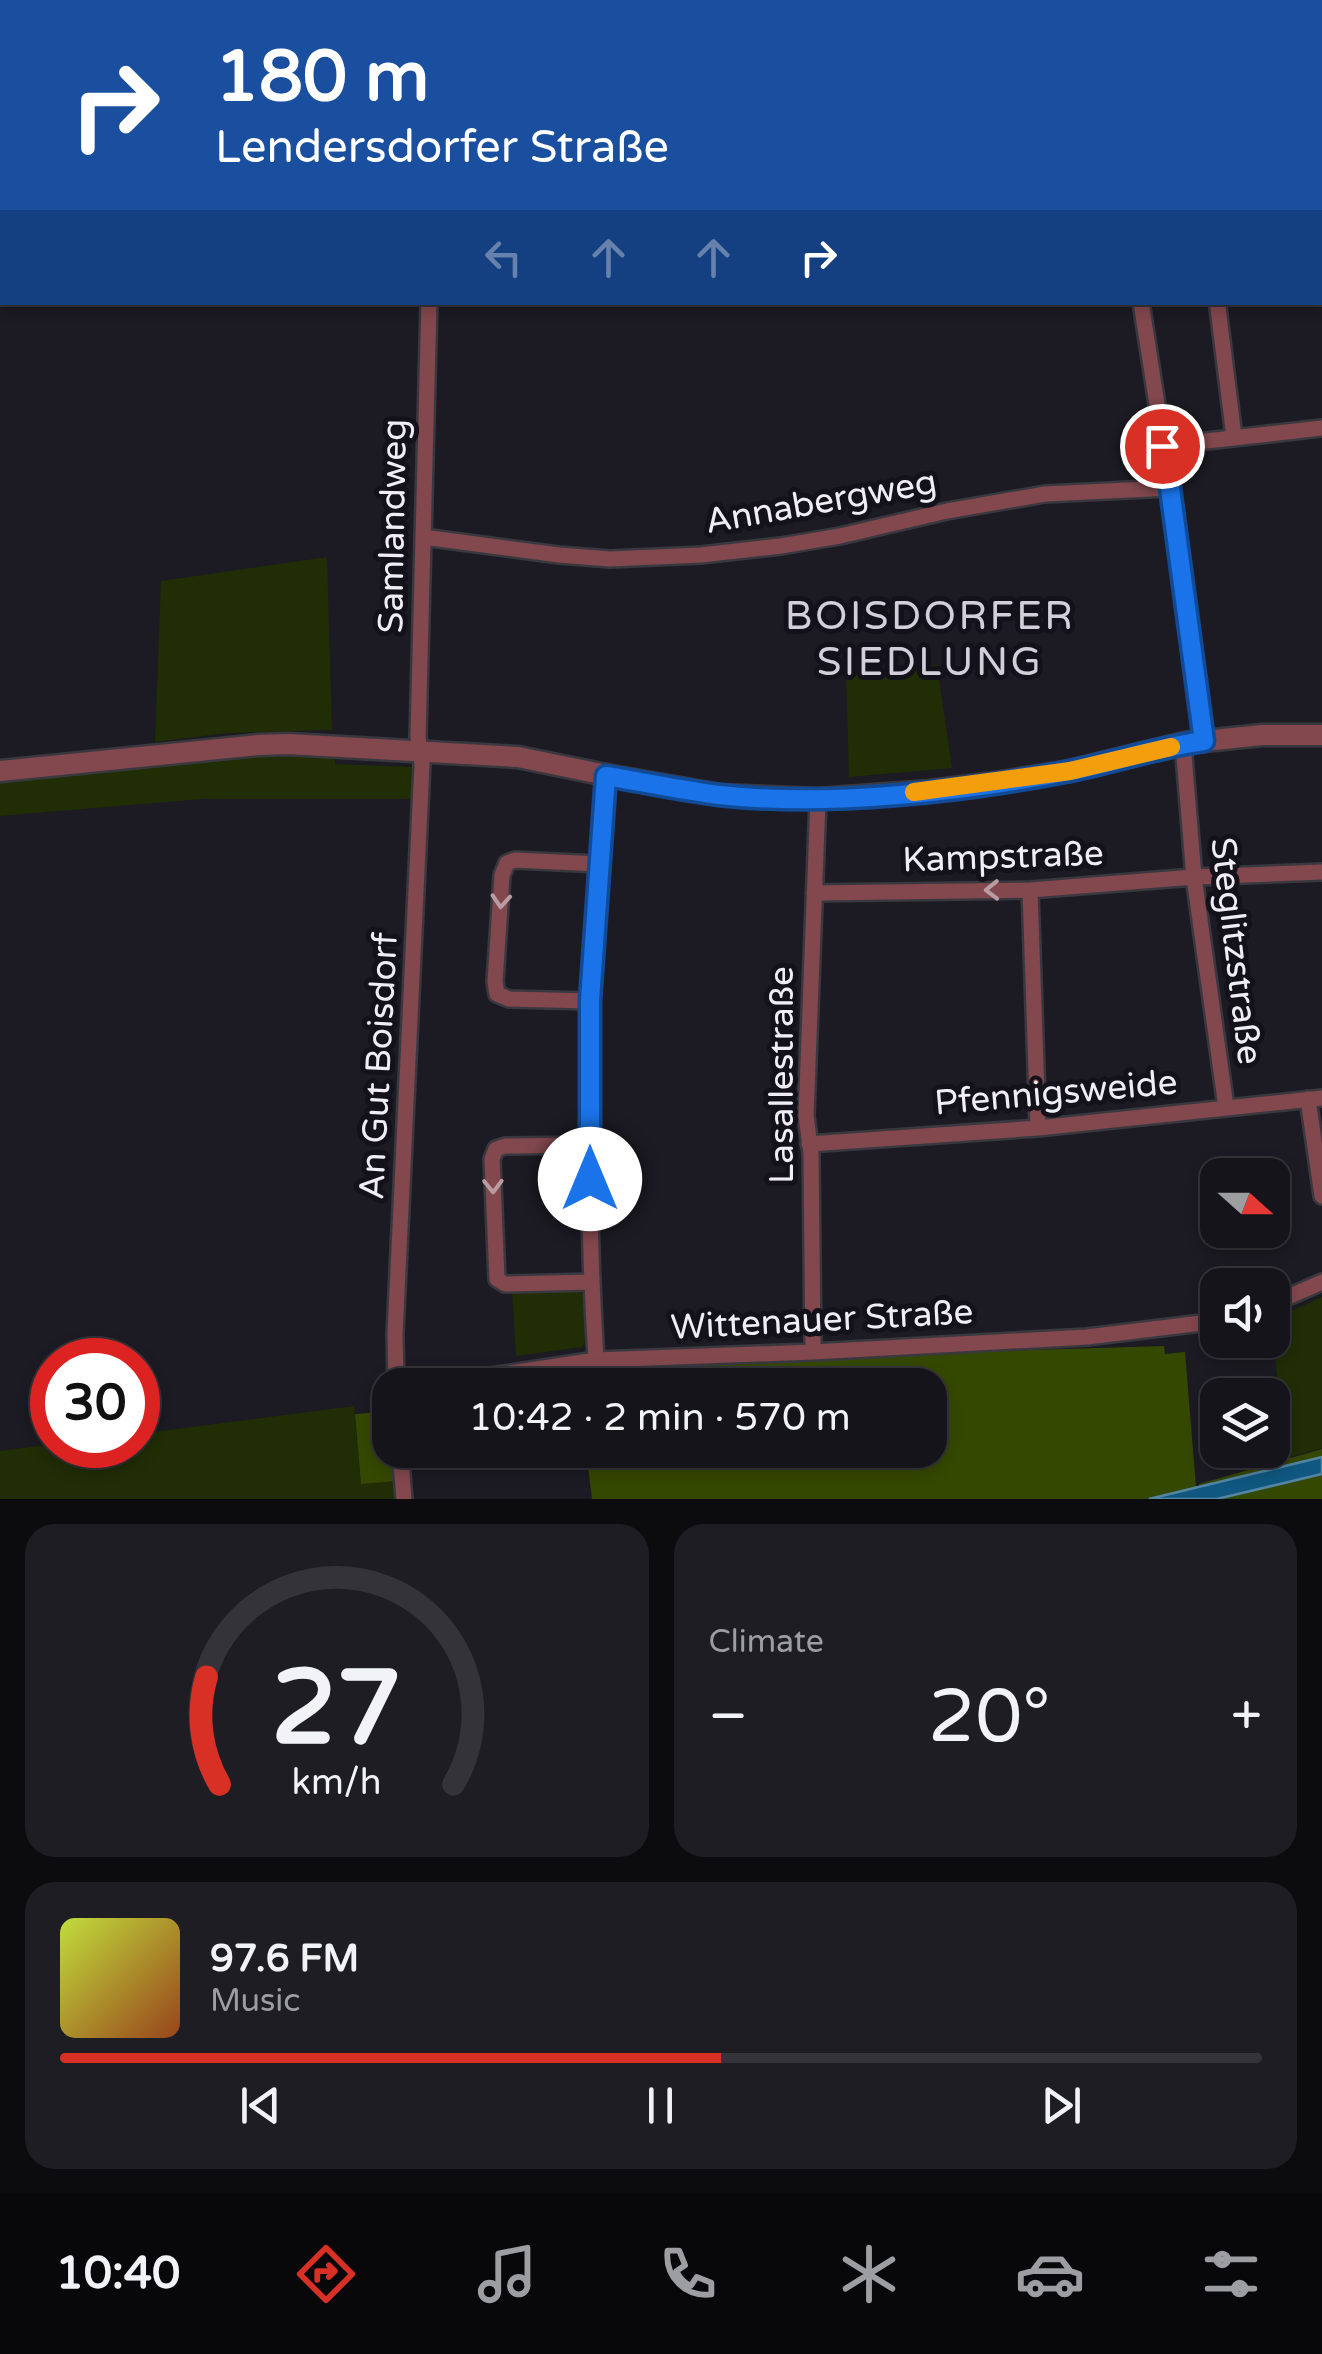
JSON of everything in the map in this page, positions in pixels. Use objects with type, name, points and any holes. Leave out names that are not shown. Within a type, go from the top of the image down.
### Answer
[{"type":"street","name":"Samlandweg","points":[[421,750],[418,737],[430,305]]},
{"type":"street","name":"Steglitzstraße","points":[[1141,305],[1170,488],[1195,742],[1184,756],[1194,877],[1226,1107]]},
{"type":"street","points":[[1218,308],[1234,437]]},
{"type":"street","points":[[1162,446],[1322,428]]},
{"type":"street","name":"Annabergweg","points":[[423,537],[559,555],[610,558],[701,554],[825,539],[946,511],[1045,494],[1170,488]]},
{"type":"street","points":[[0,771],[258,744],[518,757],[720,795],[818,799],[1014,780],[1195,742],[1262,735],[1322,735]]},
{"type":"street","name":"An Gut Boisdorf","points":[[396,1368],[421,750]]},
{"type":"street","points":[[596,1360],[591,1282],[590,1000],[606,776]]},
{"type":"street","name":"Lasallestraße","points":[[814,1352],[810,1144],[806,1116],[818,799]]},
{"type":"street","points":[[590,1000],[509,999],[498,994],[495,982],[502,875],[507,863],[515,860],[599,864]]},
{"type":"street","name":"Kampstraße","points":[[814,892],[1030,890],[1322,872]]},
{"type":"street","points":[[1030,890],[1038,1128]]},
{"type":"street","points":[[1315,1098],[1322,1196]]},
{"type":"street","name":"Pfennigsweide","points":[[810,1144],[1038,1128],[1315,1098]]},
{"type":"street","points":[[590,1145],[504,1146],[496,1149],[492,1159],[496,1279],[505,1284],[591,1282]]},
{"type":"street","points":[[1290,1296],[1322,1282]]},
{"type":"street","name":"Wittenauer Straße","points":[[543,1368],[596,1360],[1087,1337],[1200,1323]]},
{"type":"street","points":[[401,1468],[404,1499]]},
{"type":"green space","points":[[327,557],[332,730],[228,733],[155,742],[161,581]]},
{"type":"green space","points":[[937,665],[952,768],[849,777],[846,674]]},
{"type":"green space","points":[[249,754],[335,756],[335,764],[412,767],[411,799],[202,799],[0,816],[0,781]]},
{"type":"green space","points":[[575,1289],[585,1298],[582,1347],[516,1356],[512,1290]]},
{"type":"green space","points":[[1322,1297],[1322,1448],[1290,1457],[1290,1378],[1277,1378],[1275,1358],[1290,1358],[1290,1311]]},
{"type":"green space","points":[[1164,1346],[1165,1354],[1185,1352],[1197,1499],[592,1499],[588,1468],[947,1468],[947,1368],[600,1368],[601,1363]]},
{"type":"green space","points":[[354,1406],[361,1484],[397,1481],[398,1499],[0,1499],[0,1451],[30,1447],[30,1468],[160,1468],[160,1431]]},
{"type":"green space","points":[[372,1413],[372,1468],[396,1468],[397,1481],[361,1484],[355,1414]]},
{"type":"green space","points":[[1322,1449],[1322,1499],[1200,1499],[1199,1484],[1255,1468],[1290,1468],[1290,1458]]},
{"type":"water","points":[[1322,1457],[1322,1474],[1217,1499],[1149,1499],[1290,1468],[1290,1465]]},
{"type":"slow traffic","points":[[914,792],[1070,771],[1171,747]]},
{"type":"district","name":"BOISDORFER SIEDLUNG","points":[[930,639]]},
{"type":"route","points":[[590,1179],[590,1000],[606,776],[720,795],[818,799],[930,791],[1070,771],[1204,741],[1162,446]]}]
